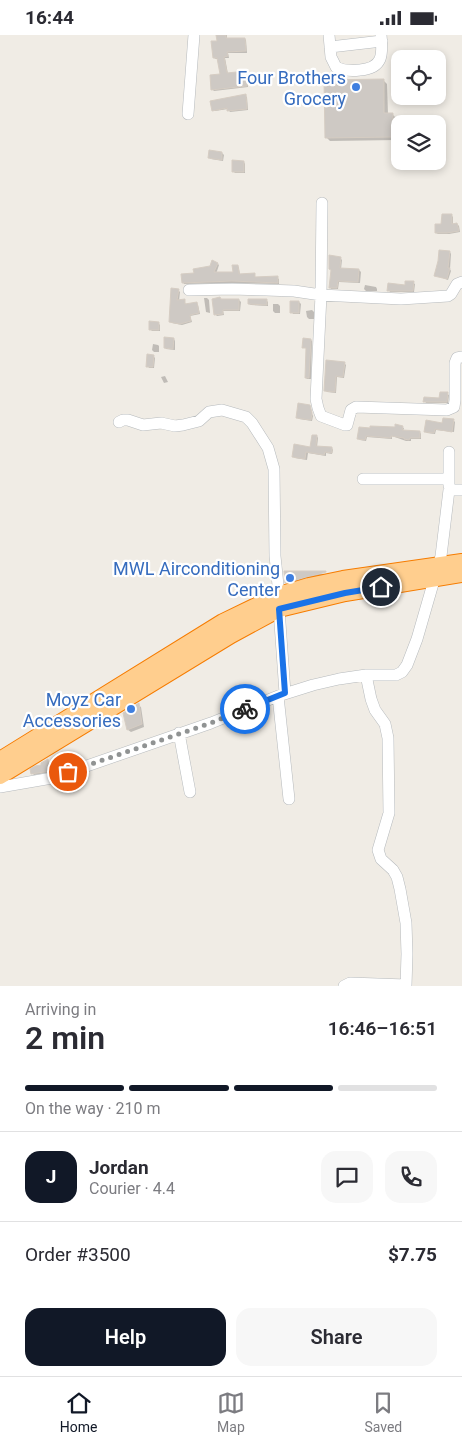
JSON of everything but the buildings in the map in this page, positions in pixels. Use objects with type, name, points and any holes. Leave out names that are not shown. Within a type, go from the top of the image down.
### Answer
[{"type":"highway","points":[[436,573],[462,562]]},
{"type":"highway","points":[[0,776],[133,686],[223,622],[279,602],[309,586],[343,579],[436,573],[462,575]]},
{"type":"highway","points":[[0,760],[133,686]]},
{"type":"street","points":[[188,114],[194,35]]},
{"type":"street","points":[[382,38],[382,55],[378,63],[371,69],[346,70],[336,67],[333,62],[330,41],[382,38]]},
{"type":"street","points":[[322,203],[316,399],[321,416],[339,424],[347,425],[351,410],[356,407],[452,409],[455,405],[455,363],[457,358],[462,357]]},
{"type":"street","points":[[189,290],[294,291],[320,295],[401,299],[443,297],[452,294],[454,286],[462,282]]},
{"type":"street","points":[[119,422],[128,420],[143,425],[161,423],[175,426],[183,425],[199,421],[209,412],[222,409],[246,417],[268,448],[274,469],[275,556],[279,602],[281,695],[289,799]]},
{"type":"street","points":[[0,787],[52,778],[211,723],[281,695],[330,681],[366,675],[396,675],[404,669],[417,639],[441,556],[449,485],[450,452]]},
{"type":"street","points":[[363,479],[449,485],[462,490]]},
{"type":"street","points":[[344,986],[347,983],[406,985],[408,954],[406,923],[400,889],[397,877],[382,859],[378,850],[390,813],[388,738],[385,724],[375,710],[371,699],[366,675]]},
{"type":"street","points":[[179,733],[190,792]]},
{"type":"way so far","points":[[68,772],[211,723],[245,709]]},
{"type":"place","name":"Four Brothers Grocery","points":[[356,87]]},
{"type":"place","name":"MWL Airconditioning Center","points":[[290,578]]},
{"type":"place","name":"Moyz Car Accessories","points":[[131,709]]},
{"type":"route","points":[[245,709],[285,693],[279,609],[345,593],[381,587]]}]
